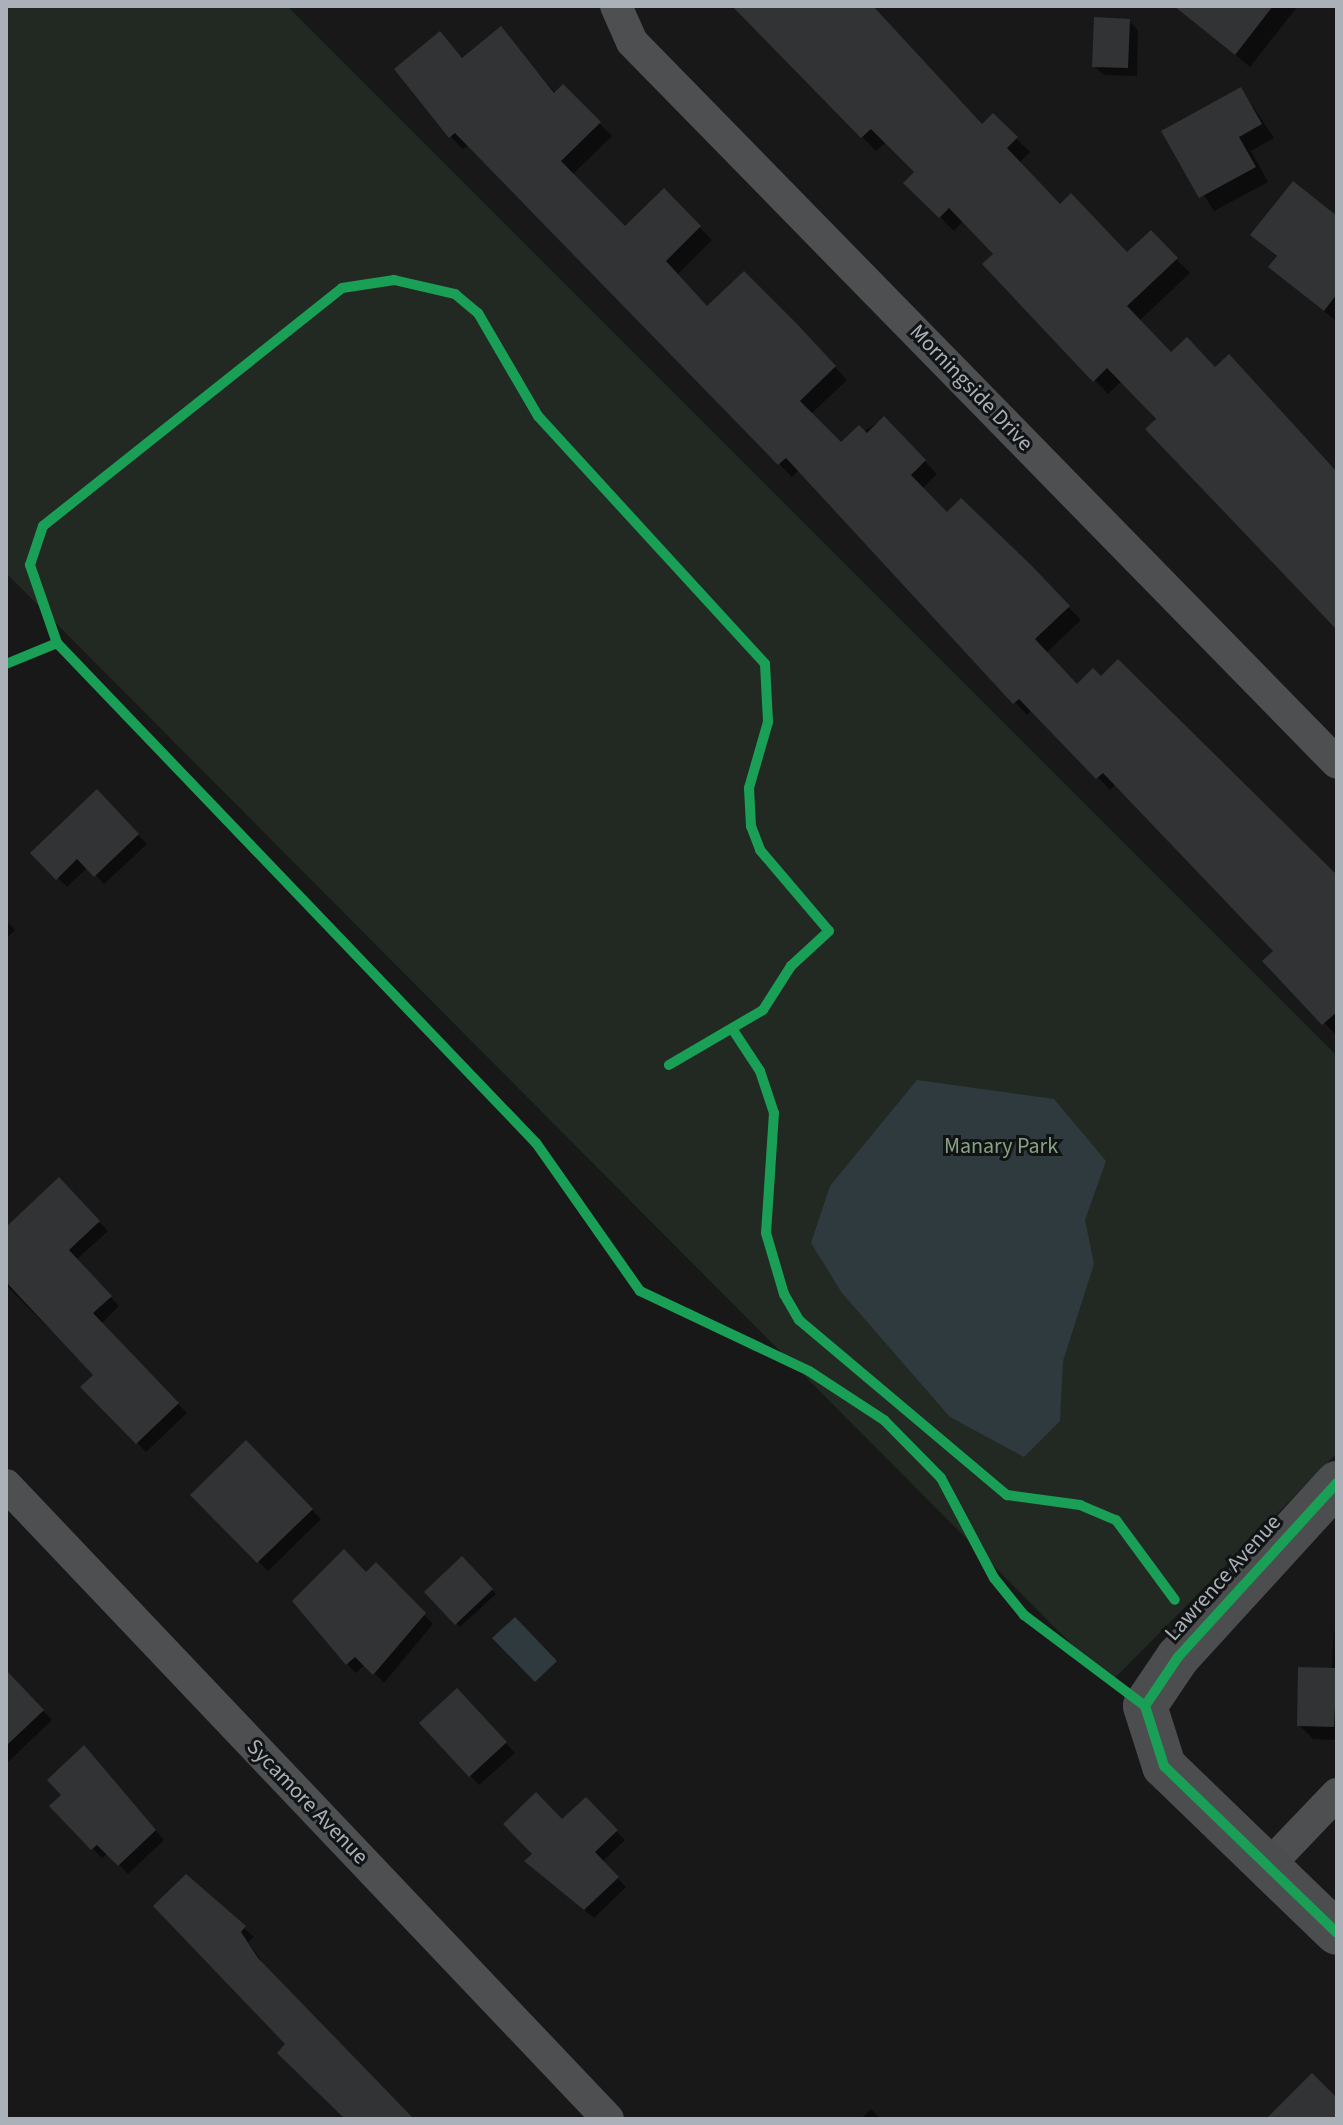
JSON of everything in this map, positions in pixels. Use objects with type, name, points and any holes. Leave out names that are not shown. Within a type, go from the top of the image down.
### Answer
[{"type":"street","name":"Morningside Drive","points":[[616,6],[632,42],[1337,763]]},
{"type":"street","name":"Lawrence Avenue","points":[[1270,1864],[1164,1766],[1145,1706],[1185,1649],[1337,1483]]},
{"type":"street","name":"Sycamore Avenue","points":[[6,1485],[608,2119]]},
{"type":"street","points":[[1337,1794],[1270,1864],[1337,1933]]},
{"type":"green space","name":"Manary Park","points":[[6,6],[287,6],[1337,1056],[1337,1453],[1110,1683],[6,573]]},
{"type":"shaded area","points":[[917,1080],[1054,1099],[1106,1161],[1085,1220],[1094,1264],[1063,1361],[1060,1421],[1024,1457],[950,1417],[842,1293],[811,1243],[830,1186]]},
{"type":"shaded area","points":[[515,1617],[557,1661],[535,1682],[492,1638]]},
{"type":"building","points":[[732,6],[873,6],[982,124],[993,113],[1018,137],[1007,148],[1060,204],[1071,193],[1127,252],[1151,230],[1178,258],[1127,306],[1171,352],[1187,337],[1215,367],[1229,354],[1337,472],[1337,630],[1145,429],[1156,419],[1107,368],[1093,382],[982,264],[993,254],[949,208],[939,218],[903,183],[914,172],[871,129],[861,138]]},
{"type":"building","points":[[1174,6],[1273,6],[1235,55]]},
{"type":"building","points":[[1094,17],[1130,19],[1128,68],[1092,67]]},
{"type":"building","points":[[501,26],[554,93],[563,84],[601,122],[561,161],[625,226],[664,188],[701,226],[666,261],[707,306],[744,271],[797,324],[836,366],[800,401],[841,442],[859,425],[867,433],[884,416],[926,460],[911,475],[947,512],[961,498],[1031,565],[1070,606],[1035,639],[1077,684],[1093,668],[1101,676],[1118,659],[1337,875],[1337,1012],[1322,1025],[1262,961],[1273,951],[1103,773],[1096,779],[1019,699],[1013,704],[786,458],[778,465],[455,133],[449,138],[394,69],[440,31],[462,58]]},
{"type":"building","points":[[1241,87],[1262,124],[1239,137],[1256,167],[1199,198],[1161,131]]},
{"type":"building","points":[[1293,181],[1337,216],[1337,294],[1324,311],[1268,267],[1277,256],[1250,235]]},
{"type":"building","points":[[97,789],[139,834],[94,877],[77,859],[56,880],[30,853]]},
{"type":"building","points":[[59,1177],[100,1221],[69,1250],[112,1296],[93,1313],[179,1403],[136,1444],[80,1387],[93,1375],[6,1282],[6,1227]]},
{"type":"building","points":[[246,1440],[313,1509],[257,1563],[190,1495]]},
{"type":"building","points":[[344,1549],[366,1572],[376,1562],[426,1613],[373,1675],[355,1657],[346,1665],[292,1601]]},
{"type":"building","points":[[462,1556],[493,1589],[455,1625],[424,1592]]},
{"type":"building","points":[[1298,1667],[1337,1668],[1334,1727],[1297,1726]]},
{"type":"building","points":[[6,1670],[44,1710],[6,1746]]},
{"type":"building","points":[[457,1688],[507,1742],[469,1777],[419,1723]]},
{"type":"building","points":[[84,1745],[156,1830],[118,1866],[97,1845],[91,1850],[49,1806],[61,1795],[47,1780]]},
{"type":"building","points":[[536,1792],[562,1819],[586,1797],[618,1830],[595,1852],[619,1877],[584,1910],[524,1861],[532,1854],[503,1824]]},
{"type":"building","points":[[186,1874],[246,1926],[241,1932],[258,1958],[414,2119],[345,2119],[277,2053],[285,2044],[153,1906]]},
{"type":"building","points":[[1312,2073],[1337,2098],[1337,2119],[1266,2119]]},
{"type":"cycle path","points":[[57,643],[30,565],[43,526],[342,288],[394,280],[455,294],[478,313],[538,416],[765,664],[768,722],[749,788],[751,826],[760,850],[829,931],[791,966],[763,1010],[669,1065]]},
{"type":"cycle path","points":[[6,664],[57,643],[536,1143],[640,1291],[809,1371],[884,1420],[941,1478],[994,1578],[1024,1615],[1145,1706]]},
{"type":"cycle path","points":[[733,1030],[760,1071],[774,1113],[766,1233],[784,1294],[799,1320],[1007,1495],[1080,1505],[1116,1520],[1175,1600]]},
{"type":"cycle path","points":[[1145,1706],[1178,1657],[1337,1483]]},
{"type":"cycle path","points":[[1145,1706],[1164,1766],[1337,1933]]}]
